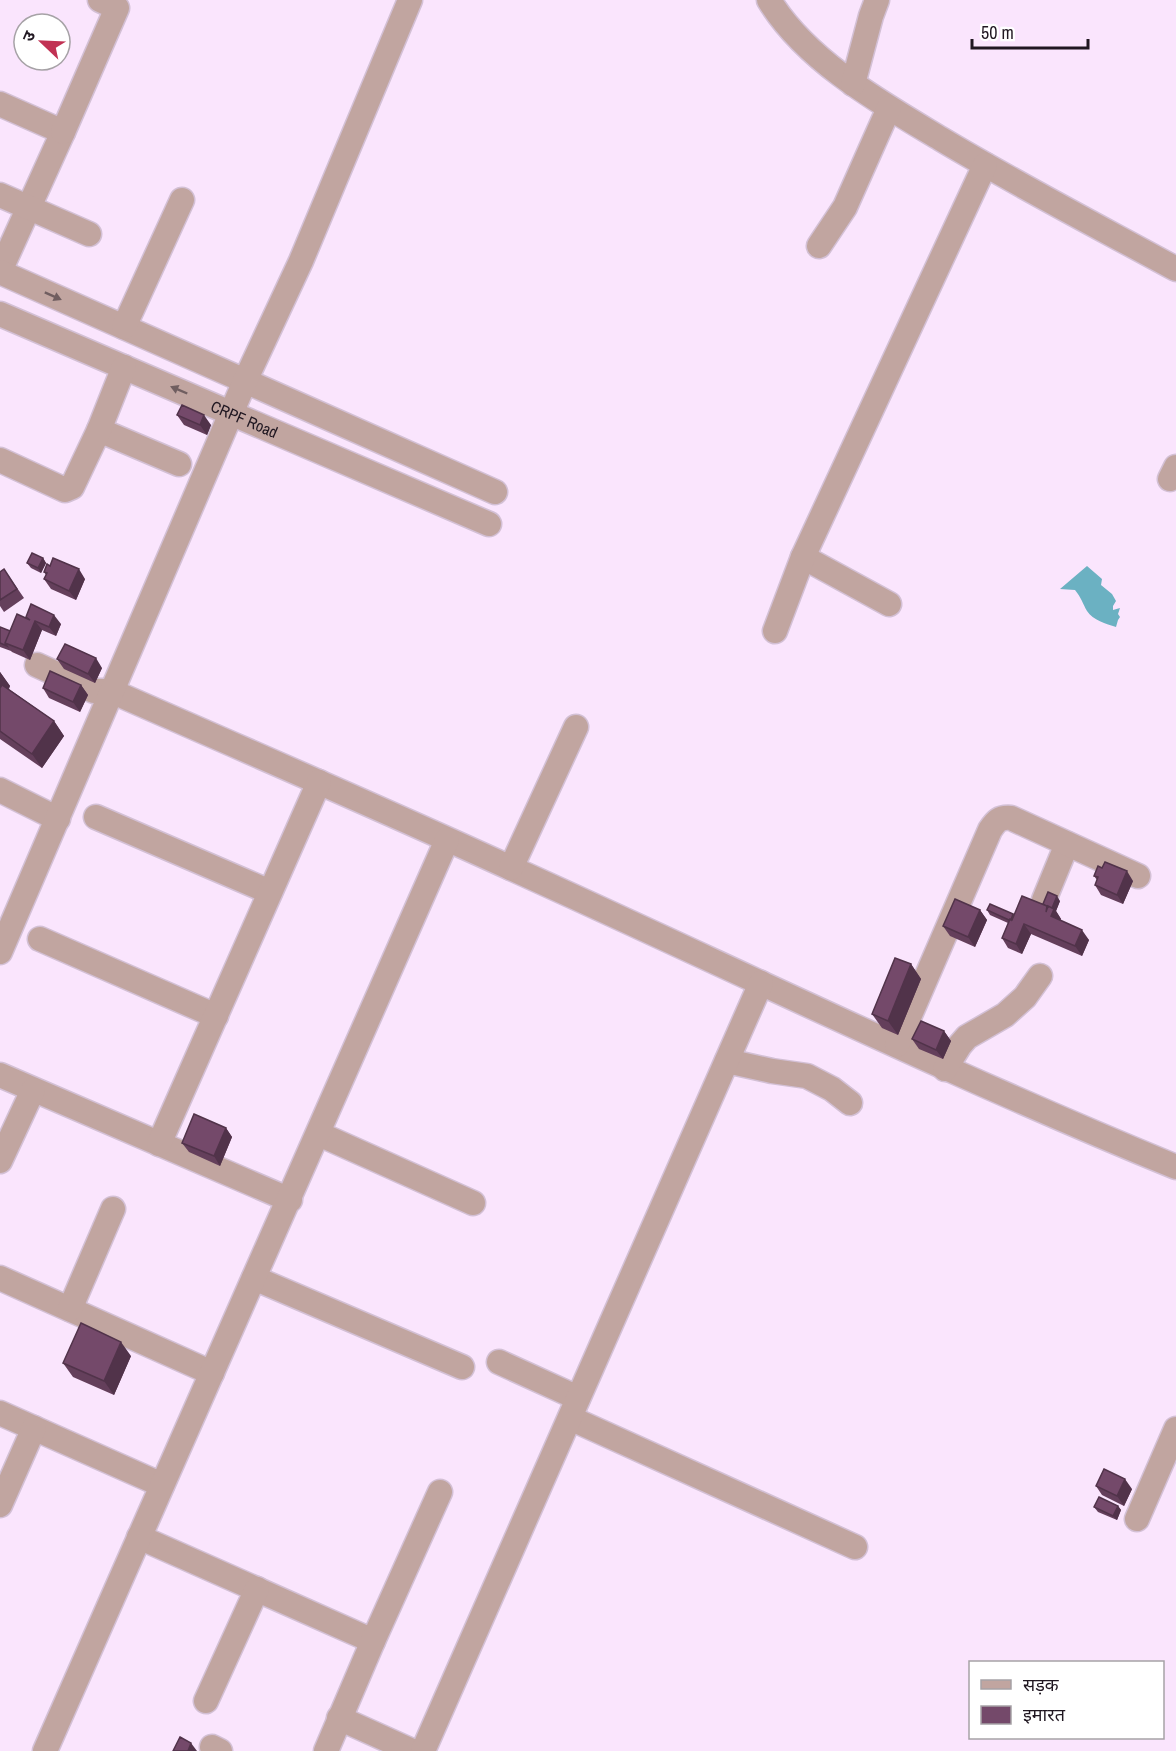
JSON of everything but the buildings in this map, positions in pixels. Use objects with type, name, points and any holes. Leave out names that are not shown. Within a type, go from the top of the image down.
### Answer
[{"type":"street","points":[[100,0],[117,8],[0,271],[495,492]]},
{"type":"street","points":[[0,952],[245,381],[301,261],[410,0]]},
{"type":"street","points":[[769,0],[788,26],[820,57],[853,84],[889,108],[985,165],[1176,269]]},
{"type":"street","points":[[853,84],[877,0]]},
{"type":"street","points":[[0,104],[63,132]]},
{"type":"street","points":[[819,246],[845,207],[889,108]]},
{"type":"street","points":[[775,631],[803,558],[985,165]]},
{"type":"street","points":[[0,195],[88,234]]},
{"type":"street","points":[[124,327],[182,200]]},
{"type":"street","name":"CRPF Road","points":[[0,314],[489,524]]},
{"type":"street","points":[[0,460],[68,490],[72,487],[99,430],[124,367]]},
{"type":"street","points":[[99,430],[179,464]]},
{"type":"street","points":[[803,558],[889,604]]},
{"type":"street","points":[[37,665],[94,691],[111,691],[319,782],[511,868],[945,1069],[1176,1167]]},
{"type":"street","points":[[511,868],[576,727]]},
{"type":"street","points":[[159,1144],[319,782]]},
{"type":"street","points":[[0,790],[58,819]]},
{"type":"street","points":[[96,817],[270,892]]},
{"type":"street","points":[[897,1045],[990,830],[996,821],[1011,818],[1138,876]]},
{"type":"street","points":[[45,1751],[447,840]]},
{"type":"street","points":[[1044,900],[1067,843]]},
{"type":"street","points":[[40,939],[216,1016]]},
{"type":"street","points":[[945,1069],[967,1037],[1005,1015],[1025,997],[1040,976]]},
{"type":"street","points":[[423,1751],[761,983]]},
{"type":"street","points":[[727,1061],[807,1076],[832,1089],[850,1103]]},
{"type":"street","points":[[0,1075],[290,1200]]},
{"type":"street","points":[[0,1161],[33,1090]]},
{"type":"street","points":[[319,1134],[473,1203]]},
{"type":"street","points":[[70,1309],[113,1209]]},
{"type":"street","points":[[0,1278],[212,1373]]},
{"type":"street","points":[[254,1278],[462,1366]]},
{"type":"street","points":[[499,1362],[574,1408],[855,1547]]},
{"type":"street","points":[[0,1413],[162,1485]]},
{"type":"street","points":[[0,1505],[34,1428]]},
{"type":"street","points":[[1137,1519],[1176,1429]]},
{"type":"street","points":[[326,1751],[440,1492]]},
{"type":"street","points":[[139,1537],[373,1641]]},
{"type":"street","points":[[206,1701],[257,1589]]},
{"type":"street","points":[[339,1718],[412,1751]]},
{"type":"water","points":[[1087,566],[1102,579],[1101,585],[1112,594],[1116,601],[1113,610],[1120,608],[1118,614],[1120,617],[1116,627],[1093,617],[1075,590],[1060,589]]}]
